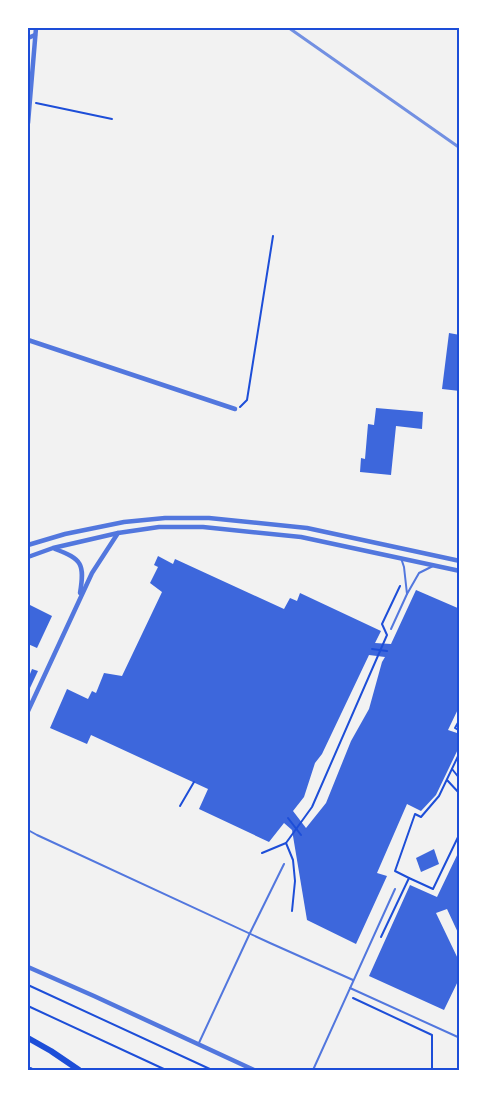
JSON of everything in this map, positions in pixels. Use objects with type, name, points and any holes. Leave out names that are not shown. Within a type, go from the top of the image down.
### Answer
[{"type":"main road","points":[[28,1038],[79,1070]]},
{"type":"street","points":[[28,123],[36,28]]},
{"type":"street","points":[[28,38],[36,35]]},
{"type":"street","points":[[28,93],[29,101]]},
{"type":"street","points":[[28,340],[236,409]]},
{"type":"street","points":[[28,545],[65,534],[124,522],[165,518],[209,518],[307,528],[460,561]]},
{"type":"street","points":[[28,556],[53,548],[118,533],[159,527],[203,527],[301,537],[460,570]]},
{"type":"street","points":[[28,712],[95,566],[118,533]]},
{"type":"street","points":[[53,548],[70,555],[82,568],[79,599]]},
{"type":"street","points":[[28,967],[254,1070]]},
{"type":"lane","points":[[400,558],[405,575],[407,594]]},
{"type":"lane","points":[[391,629],[419,573],[436,565]]},
{"type":"lane","points":[[28,831],[353,980]]},
{"type":"lane","points":[[198,1044],[284,864]]},
{"type":"lane","points":[[313,1070],[394,888]]},
{"type":"lane","points":[[350,988],[460,1038]]},
{"type":"path","points":[[29,101],[112,119]]},
{"type":"path","points":[[236,409],[247,400],[273,236]]},
{"type":"path","points":[[286,843],[312,807],[387,635],[382,624],[405,575]]},
{"type":"path","points":[[372,649],[387,651]]},
{"type":"path","points":[[460,719],[455,728],[460,730]]},
{"type":"path","points":[[460,752],[452,769],[448,772],[447,780],[439,796],[421,817],[415,814],[395,871],[433,889],[460,833]]},
{"type":"path","points":[[452,769],[460,779]]},
{"type":"path","points":[[447,780],[460,794]]},
{"type":"path","points":[[180,806],[194,782]]},
{"type":"path","points":[[288,818],[302,835]]},
{"type":"path","points":[[381,936],[409,878]]},
{"type":"path","points":[[28,985],[212,1070]]},
{"type":"path","points":[[346,996],[432,1035],[432,1070]]},
{"type":"path","points":[[28,1006],[166,1070]]},
{"type":"building","points":[[449,333],[460,335],[460,391],[442,389]]},
{"type":"building","points":[[376,408],[423,412],[422,429],[396,426],[391,475],[360,472],[361,458],[365,459],[368,424],[374,425]]},
{"type":"building","points":[[158,556],[173,564],[175,559],[284,609],[290,598],[297,601],[300,593],[381,631],[375,643],[391,644],[416,590],[460,609],[460,705],[448,730],[460,734],[460,745],[436,795],[421,811],[407,804],[377,873],[387,876],[356,944],[307,920],[292,830],[284,823],[269,842],[199,809],[208,789],[91,735],[87,744],[50,728],[67,689],[88,699],[92,691],[96,693],[104,673],[122,676],[162,592],[150,583],[158,567],[154,565]],"holes":[[[369,655],[385,657],[369,709],[351,741],[326,803],[306,828],[293,811],[304,797],[315,763],[322,754]]]},
{"type":"building","points":[[28,604],[52,616],[37,648],[28,644]]},
{"type":"building","points":[[32,669],[38,671],[30,688],[28,686],[28,679]]},
{"type":"building","points":[[434,849],[439,864],[421,872],[416,858]]},
{"type":"building","points":[[460,849],[460,937],[447,909],[436,913],[460,963],[460,977],[444,1010],[369,976],[410,885],[437,897]]},
{"type":"railway","points":[[289,28],[460,148]]}]
